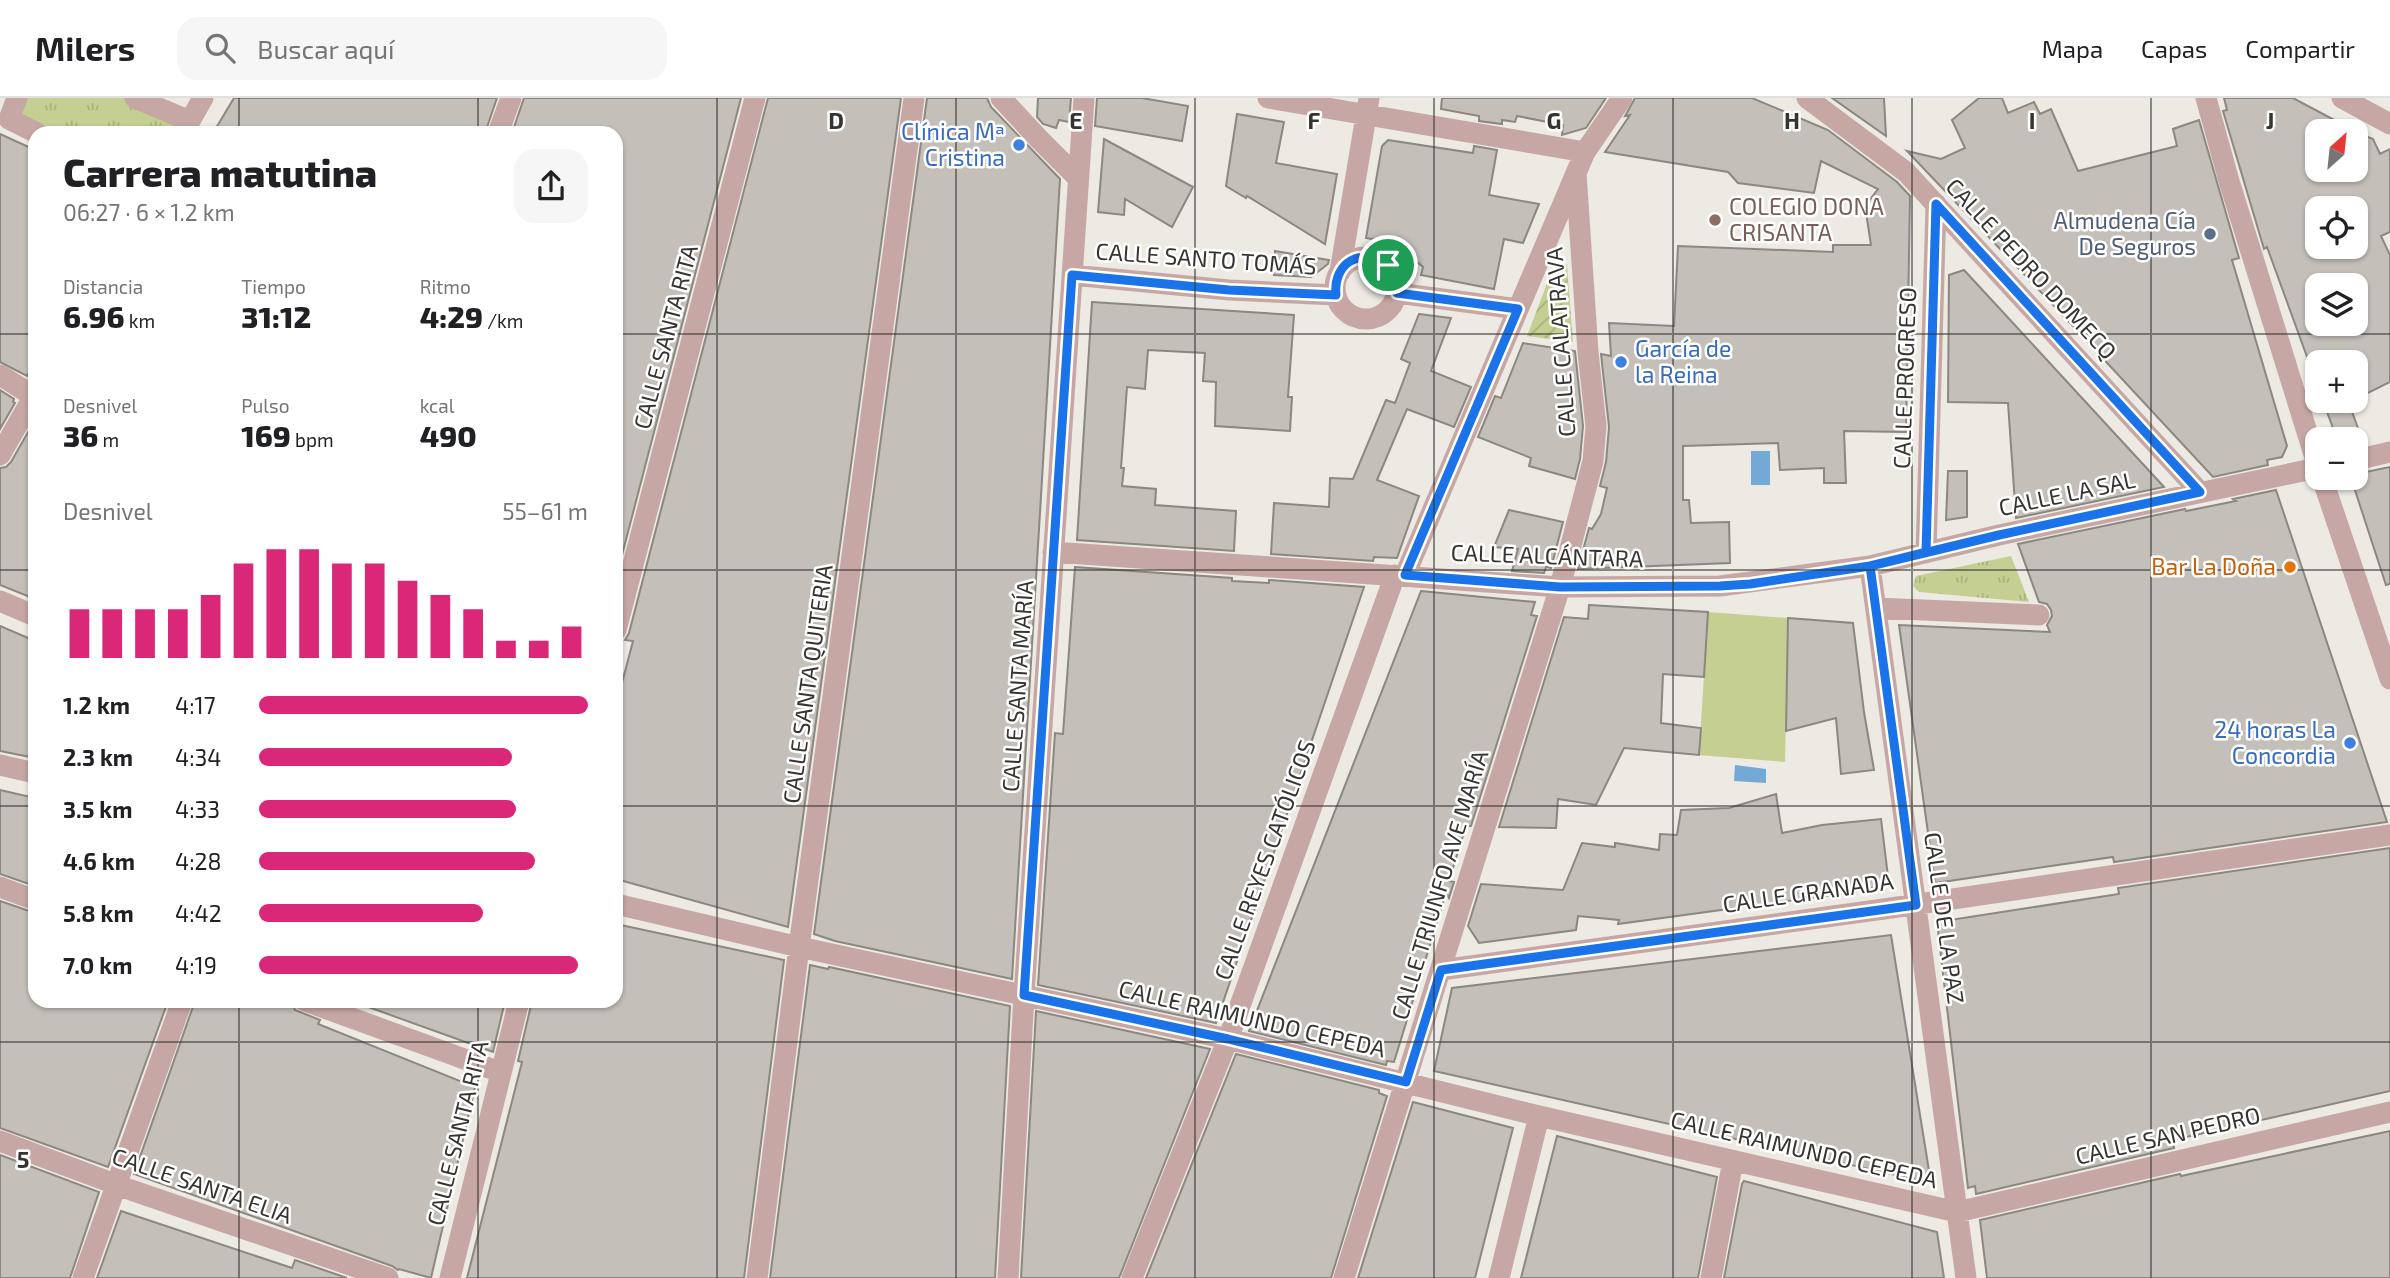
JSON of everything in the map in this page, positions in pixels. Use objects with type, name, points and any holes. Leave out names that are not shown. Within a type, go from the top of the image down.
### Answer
[{"type":"street","points":[[17,98],[9,119],[28,128]]},
{"type":"street","points":[[135,98],[184,126]]},
{"type":"street","points":[[187,126],[203,98]]},
{"type":"street","points":[[501,126],[511,98]]},
{"type":"street","name":"CALLE SANTA RITA","points":[[623,603],[755,98]]},
{"type":"street","name":"CALLE SANTA QUITERIA","points":[[757,1278],[914,98]]},
{"type":"street","points":[[1001,98],[1078,178]]},
{"type":"street","name":"CALLE SANTA MARÍA","points":[[1008,1278],[1024,995],[1084,98]]},
{"type":"street","points":[[1268,98],[1368,107],[1585,152]]},
{"type":"street","name":"CALLE REYES CATÓLICOS","points":[[1132,1278],[1228,1039],[1400,575],[1585,152],[1622,98]]},
{"type":"street","name":"CALLE PEDRO DOMECQ","points":[[1807,98],[1906,172],[2200,492]]},
{"type":"street","points":[[2206,98],[2305,427]]},
{"type":"street","points":[[2342,98],[2390,124]]},
{"type":"street","points":[[1340,272],[1351,261],[1360,258],[1370,257],[1388,265],[1394,274],[1397,293],[1389,310],[1373,318],[1354,317],[1346,312],[1336,295],[1335,285],[1340,272],[1368,107]]},
{"type":"street","name":"CALLE CALATRAVA","points":[[1560,587],[1593,461],[1596,426],[1588,352],[1576,173]]},
{"type":"street","name":"CALLE PROGRESO","points":[[1926,552],[1936,204]]},
{"type":"street","name":"CALLE SANTO TOMÁS","points":[[1072,275],[1229,290],[1336,295]]},
{"type":"street","points":[[1397,293],[1518,309]]},
{"type":"street","points":[[0,375],[28,392]]},
{"type":"street","points":[[0,456],[28,408]]},
{"type":"street","points":[[2368,457],[2390,452]]},
{"type":"street","name":"CALLE LA SAL","points":[[1870,566],[2305,469]]},
{"type":"street","points":[[2326,490],[2390,680]]},
{"type":"street","name":"CALLE ALCÁNTARA","points":[[1053,552],[1560,587],[1750,584],[1870,566]]},
{"type":"street","name":"CALLE DE LA PAZ","points":[[1870,566],[1966,1278]]},
{"type":"street","name":"CALLE TRIUNFO AVE MARÍA","points":[[1344,1278],[1560,587]]},
{"type":"street","points":[[0,601],[28,613]]},
{"type":"street","points":[[1876,608],[2039,615]]},
{"type":"street","points":[[0,765],[28,771]]},
{"type":"street","name":"CALLE GRANADA","points":[[1441,970],[1916,905],[2390,835]]},
{"type":"street","points":[[0,887],[28,897]]},
{"type":"street","name":"CALLE RAIMUNDO CEPEDA","points":[[623,906],[799,947],[1228,1039],[1539,1116],[1957,1212]]},
{"type":"street","points":[[83,1278],[180,1008]]},
{"type":"street","points":[[325,1008],[500,1072]]},
{"type":"street","name":"CALLE SANTA RITA","points":[[450,1278],[517,1008]]},
{"type":"street","name":"CALLE SAN PEDRO","points":[[1957,1212],[2390,1112]]},
{"type":"street","points":[[1499,1278],[1539,1116]]},
{"type":"street","name":"CALLE SANTA ELIA","points":[[0,1141],[388,1278]]},
{"type":"street","points":[[1711,1278],[1733,1161]]},
{"type":"green space","points":[[17,98],[136,98],[190,121],[187,126],[28,126],[28,128],[9,119]]},
{"type":"green space","points":[[1560,261],[1567,265],[1573,342],[1527,336],[1554,265]]},
{"type":"green space","points":[[2011,556],[2029,602],[1919,592],[1913,586],[1916,576]]},
{"type":"green space","points":[[1708,612],[1788,618],[1785,762],[1699,755]]},
{"type":"water","points":[[1751,451],[1770,451],[1770,485],[1751,485]]},
{"type":"water","points":[[1735,765],[1766,769],[1766,783],[1734,781]]},
{"type":"building","points":[[234,98],[497,98],[487,126],[217,126]]},
{"type":"building","points":[[524,98],[741,98],[623,551],[623,126],[514,126]]},
{"type":"building","points":[[768,98],[901,98],[788,927],[623,881],[623,679],[633,641],[625,640]]},
{"type":"building","points":[[927,98],[987,98],[991,107],[1060,179],[1012,979],[835,941],[814,934]]},
{"type":"building","points":[[1038,98],[1071,98],[1069,122],[1059,120],[1056,128],[1043,124],[1037,117]]},
{"type":"building","points":[[1097,98],[1142,98],[1188,106],[1182,141],[1095,126]]},
{"type":"building","points":[[1442,98],[1606,98],[1586,128],[1562,135],[1563,125],[1517,116],[1515,122],[1502,120],[1502,124],[1479,121],[1479,116],[1441,109]]},
{"type":"building","points":[[1635,98],[1752,98],[1828,130],[1897,182],[1910,196],[1906,432],[1844,431],[1846,483],[1824,483],[1824,468],[1780,470],[1778,443],[1683,446],[1683,500],[1689,500],[1691,523],[1729,522],[1730,563],[1578,569],[1589,528],[1592,529],[1601,514],[1607,488],[1600,486],[1606,462],[1609,427],[1601,354],[1611,356],[1609,323],[1674,326],[1678,246],[1833,252],[1833,245],[1871,245],[1865,206],[1878,189],[1821,161],[1814,193],[1738,183],[1728,172],[1605,152],[1630,115],[1625,116]]},
{"type":"building","points":[[1832,98],[1884,98],[1886,136]]},
{"type":"building","points":[[1979,98],[2002,98],[2008,113],[2034,102],[2040,114],[2051,109],[2078,171],[2177,146],[2173,129],[2199,120],[2239,258],[2232,260],[2287,446],[2282,457],[2267,460],[2268,465],[2213,477],[1907,151],[1941,159],[1965,148],[1952,120]]},
{"type":"building","points":[[2224,98],[2293,98],[2332,119],[2305,119],[2305,182],[2368,182],[2368,137],[2373,139],[2380,154],[2390,149],[2390,232],[2381,236],[2390,255],[2390,382],[2368,393],[2368,350],[2305,351],[2267,247],[2264,249],[2223,111],[2227,110]]},
{"type":"building","points":[[1237,114],[1284,122],[1276,163],[1337,174],[1325,244],[1226,186]]},
{"type":"building","points":[[0,134],[28,147],[28,374],[0,362]]},
{"type":"building","points":[[1104,139],[1193,187],[1172,227],[1125,199],[1124,215],[1098,212]]},
{"type":"building","points":[[1388,140],[1473,153],[1474,146],[1497,150],[1489,195],[1539,204],[1523,243],[1504,239],[1494,289],[1421,275],[1423,267],[1402,250],[1383,241],[1366,238],[1382,146]]},
{"type":"building","points":[[1275,251],[1329,260],[1328,264],[1311,277],[1274,275]]},
{"type":"building","points":[[1964,270],[2164,487],[2016,518],[2008,403],[1948,402],[1949,275]]},
{"type":"building","points":[[1092,302],[1294,315],[1288,397],[1292,397],[1290,431],[1215,426],[1216,382],[1203,381],[1205,353],[1148,350],[1145,389],[1127,387],[1122,486],[1156,489],[1155,505],[1236,511],[1234,551],[1077,540]]},
{"type":"building","points":[[1419,314],[1451,318],[1431,371],[1471,387],[1454,427],[1407,409],[1377,480],[1419,496],[1397,558],[1374,557],[1373,561],[1271,554],[1274,503],[1329,507],[1330,478],[1353,479],[1386,400],[1395,403],[1410,363],[1401,359]]},
{"type":"building","points":[[1523,343],[1575,351],[1583,426],[1575,479],[1529,466],[1531,458],[1478,437],[1495,396],[1501,398]]},
{"type":"building","points":[[0,390],[14,399],[15,403],[0,429]]},
{"type":"building","points":[[2327,413],[2352,413],[2358,427],[2333,427]]},
{"type":"building","points":[[28,432],[28,596],[0,585],[0,468],[11,462]]},
{"type":"building","points":[[2390,467],[2390,584],[2386,585],[2355,490],[2368,490],[2368,472]]},
{"type":"building","points":[[1948,471],[1967,471],[1967,517],[1946,520]]},
{"type":"building","points":[[2276,490],[2387,822],[2114,862],[2113,857],[1935,883],[1899,625],[2050,632],[2047,625],[2052,616],[2051,610],[2047,604],[2039,602],[2018,544],[2236,501],[2233,499]]},
{"type":"building","points":[[1509,510],[1563,522],[1551,568],[1546,567],[1544,573],[1512,571],[1518,549],[1494,547]]},
{"type":"building","points":[[1075,567],[1232,578],[1232,581],[1269,583],[1269,580],[1364,587],[1216,1023],[1038,985],[1055,733],[1063,734]]},
{"type":"building","points":[[1421,591],[1535,602],[1531,615],[1537,616],[1471,826],[1466,826],[1449,881],[1454,882],[1449,898],[1446,893],[1394,1062],[1387,1061],[1386,1065],[1249,1031]]},
{"type":"building","points":[[1589,605],[1708,612],[1704,677],[1663,674],[1661,723],[1701,728],[1699,755],[1624,748],[1596,805],[1558,799],[1556,828],[1499,827],[1564,617],[1588,619]]},
{"type":"building","points":[[1788,618],[1853,623],[1874,770],[1841,774],[1836,718],[1786,731]]},
{"type":"building","points":[[0,626],[28,638],[28,757],[0,751]]},
{"type":"building","points":[[0,790],[28,796],[28,884],[0,874]]},
{"type":"building","points":[[1776,794],[1782,833],[1822,825],[1881,819],[1889,885],[1618,924],[1619,920],[1578,916],[1576,930],[1479,943],[1468,926],[1481,884],[1563,890],[1582,843],[1615,847],[1615,843],[1659,850],[1660,834],[1677,835],[1681,810],[1729,808]]},
{"type":"building","points":[[2390,848],[2390,1091],[2173,1140],[2174,1148],[1976,1194],[1975,1186],[1968,1188],[1937,922],[2119,894],[2118,888]]},
{"type":"building","points":[[0,901],[28,911],[28,1008],[165,1008],[108,1167],[0,1128]]},
{"type":"building","points":[[623,926],[784,960],[744,1278],[467,1278],[522,1062],[518,1061],[530,1008],[623,1008]]},
{"type":"building","points":[[1891,935],[1931,1183],[1434,1071],[1452,988]]},
{"type":"building","points":[[810,965],[1010,1006],[995,1278],[770,1278]]},
{"type":"building","points":[[193,1008],[294,1008],[320,1020],[318,1024],[475,1087],[431,1278],[398,1270],[134,1174]]},
{"type":"building","points":[[371,1008],[503,1008],[493,1052]]},
{"type":"building","points":[[1036,1011],[1210,1049],[1119,1278],[1021,1278]]},
{"type":"building","points":[[1236,1054],[1379,1090],[1379,1093],[1387,1096],[1331,1278],[1146,1278]]},
{"type":"building","points":[[1413,1102],[1513,1128],[1475,1278],[1358,1278]]},
{"type":"building","points":[[2390,1131],[2390,1278],[1987,1278],[1980,1220],[2180,1174],[2181,1176]]},
{"type":"building","points":[[1557,1136],[1717,1177],[1698,1278],[1521,1278]]},
{"type":"building","points":[[0,1155],[99,1192],[70,1278],[0,1278]]},
{"type":"building","points":[[1744,1181],[1937,1232],[1944,1278],[1724,1278]]},
{"type":"building","points":[[121,1211],[292,1268],[295,1260],[347,1278],[97,1278]]},
{"type":"place","name":"Clínica Mª Cristina","points":[[1019,145]]},
{"type":"place","name":"COLEGIO DONA CRISANTA","points":[[1715,220]]},
{"type":"place","name":"Almudena Cía De Seguros","points":[[2210,234]]},
{"type":"place","name":"García de la Reina","points":[[1621,362]]},
{"type":"place","name":"Bar La Doña","points":[[2290,567]]},
{"type":"place","name":"24 horas La Concordia","points":[[2350,743]]},
{"type":"route","points":[[1388,265],[1370,257],[1351,261],[1343,267],[1337,278],[1336,295],[1229,290],[1072,275],[1024,995],[1228,1039],[1406,1082],[1441,970],[1916,905],[1870,566],[1926,552],[1936,204],[2200,492],[1870,566],[1750,584],[1560,587],[1405,575],[1518,309],[1397,293],[1397,283],[1388,265]]}]
